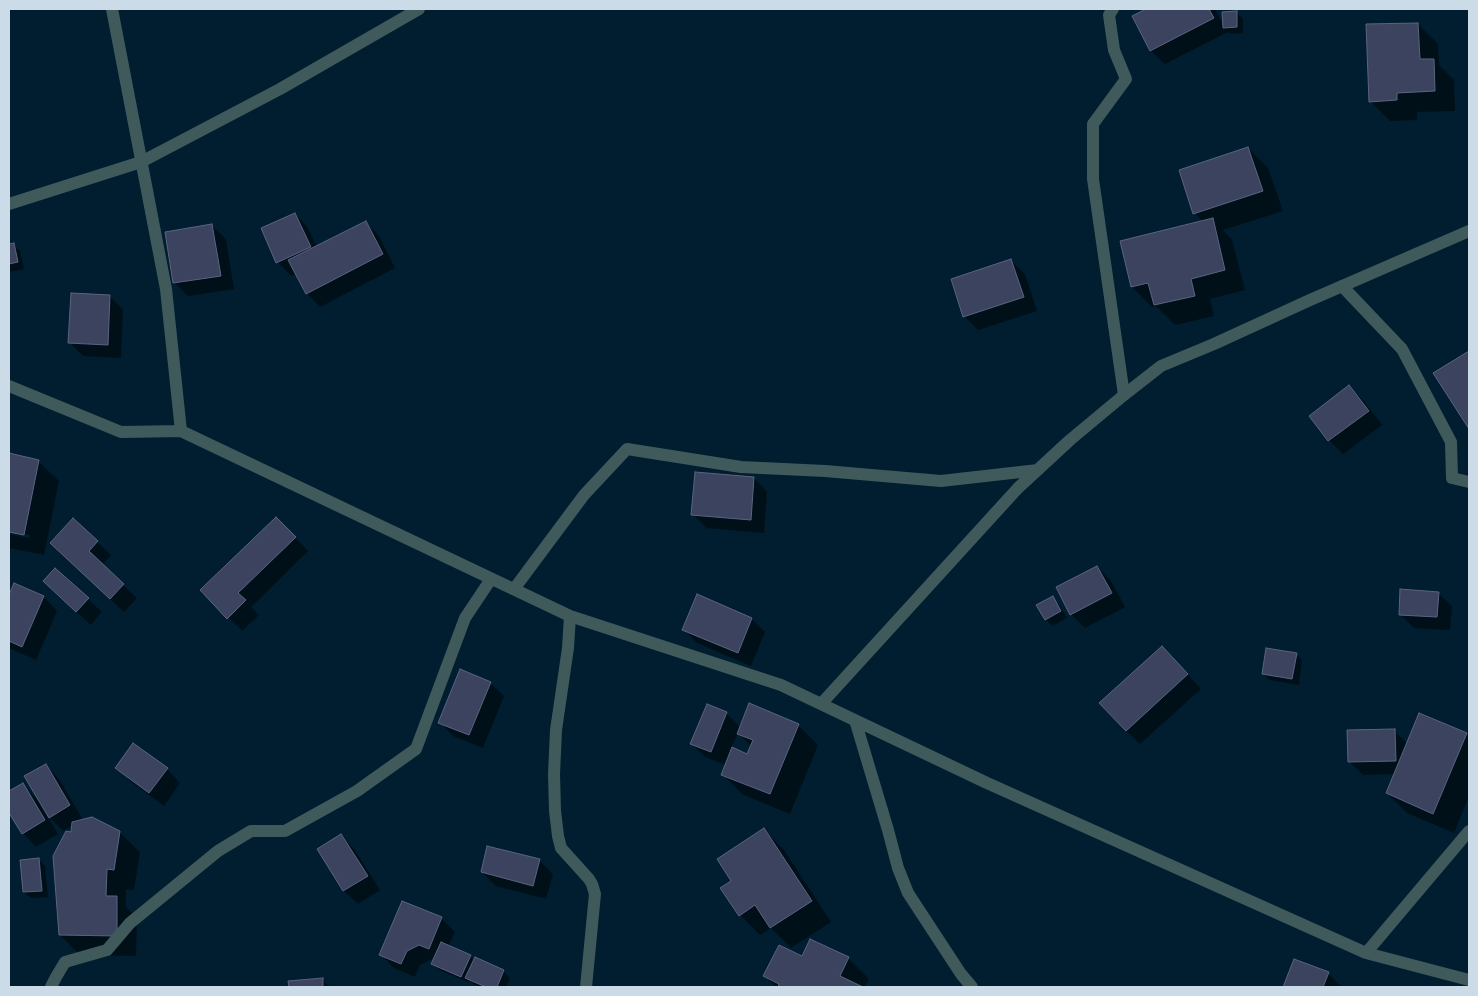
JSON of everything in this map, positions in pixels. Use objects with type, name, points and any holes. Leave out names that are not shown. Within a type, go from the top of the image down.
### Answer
[{"type":"street","points":[[112,9],[166,289],[181,431]]},
{"type":"street","points":[[9,204],[141,162],[280,89],[419,9]]},
{"type":"street","points":[[1113,9],[1109,15],[1114,50],[1126,79],[1093,124],[1093,180],[1124,395]]},
{"type":"street","points":[[821,704],[1018,488],[1124,395],[1161,366],[1469,232]]},
{"type":"street","points":[[1342,286],[1402,349],[1451,442],[1452,478],[1469,482]]},
{"type":"street","points":[[9,386],[121,432],[181,431],[570,616],[781,685],[987,783],[1366,953],[1469,980]]},
{"type":"street","points":[[514,589],[584,495],[627,449],[741,467],[825,471],[941,481],[1038,470]]},
{"type":"street","points":[[51,987],[65,962],[108,950],[130,923],[218,851],[251,831],[285,831],[357,791],[416,749],[466,618],[491,578]]},
{"type":"street","points":[[570,616],[568,648],[556,730],[555,802],[558,836],[562,848],[589,879],[595,894],[586,987]]},
{"type":"street","points":[[855,720],[898,868],[908,893],[961,974],[972,987]]},
{"type":"street","points":[[1366,953],[1469,831]]},
{"type":"building","points":[[1146,9],[1209,9],[1214,18],[1150,51],[1132,16]]},
{"type":"building","points":[[1237,11],[1237,27],[1223,28],[1222,12]]},
{"type":"building","points":[[1418,23],[1420,59],[1434,59],[1435,91],[1397,93],[1397,100],[1369,102],[1366,24]]},
{"type":"building","points":[[1248,147],[1263,191],[1193,214],[1179,170]]},
{"type":"building","points":[[295,213],[311,247],[276,263],[261,228]]},
{"type":"building","points":[[1213,218],[1225,270],[1191,279],[1195,296],[1154,305],[1148,283],[1131,287],[1120,241]]},
{"type":"building","points":[[366,221],[383,254],[306,294],[288,260]]},
{"type":"building","points":[[212,224],[221,276],[173,283],[165,232]]},
{"type":"building","points":[[14,243],[18,262],[9,264],[9,244]]},
{"type":"building","points":[[1011,259],[1024,297],[963,317],[951,279]]},
{"type":"building","points":[[71,293],[110,295],[108,345],[68,343]]},
{"type":"building","points":[[1469,351],[1469,429],[1433,373]]},
{"type":"building","points":[[1349,385],[1369,411],[1328,441],[1309,416]]},
{"type":"building","points":[[9,453],[39,460],[24,535],[9,532]]},
{"type":"building","points":[[695,472],[754,477],[751,520],[691,515]]},
{"type":"building","points":[[276,517],[296,537],[238,593],[246,600],[227,619],[200,590]]},
{"type":"building","points":[[73,518],[98,541],[89,551],[124,584],[110,599],[50,543]]},
{"type":"building","points":[[1097,566],[1112,593],[1070,615],[1056,587]]},
{"type":"building","points":[[55,568],[89,598],[76,612],[43,581]]},
{"type":"building","points":[[14,583],[44,596],[22,647],[9,641],[9,595]]},
{"type":"building","points":[[1400,589],[1439,592],[1437,617],[1399,615]]},
{"type":"building","points":[[697,594],[752,618],[738,653],[682,630]]},
{"type":"building","points":[[1053,596],[1061,611],[1045,620],[1036,605]]},
{"type":"building","points":[[1162,646],[1188,674],[1126,731],[1099,703]]},
{"type":"building","points":[[1266,648],[1297,653],[1292,679],[1262,674]]},
{"type":"building","points":[[460,669],[491,682],[469,735],[438,723]]},
{"type":"building","points":[[749,703],[799,724],[770,794],[721,775],[732,747],[747,754],[753,740],[737,734]]},
{"type":"building","points":[[707,704],[727,712],[711,752],[690,744]]},
{"type":"building","points":[[1419,713],[1467,733],[1433,814],[1386,793]]},
{"type":"building","points":[[1395,729],[1396,761],[1348,762],[1347,730]]},
{"type":"building","points":[[133,743],[168,768],[149,793],[115,768]]},
{"type":"building","points":[[46,764],[70,805],[49,818],[24,776]]},
{"type":"building","points":[[23,783],[45,820],[22,834],[9,813],[9,791]]},
{"type":"building","points":[[92,817],[120,831],[114,870],[107,869],[106,896],[117,896],[117,936],[59,935],[53,856],[66,831],[71,832],[72,822]]},
{"type":"building","points":[[764,828],[812,901],[770,928],[755,905],[739,916],[720,888],[731,881],[717,859]]},
{"type":"building","points":[[341,834],[368,876],[343,891],[317,849]]},
{"type":"building","points":[[487,846],[540,859],[533,886],[481,872]]},
{"type":"building","points":[[39,858],[42,891],[23,892],[20,860]]},
{"type":"building","points":[[402,901],[442,917],[429,949],[419,945],[407,951],[401,964],[379,955]]},
{"type":"building","points":[[810,939],[849,957],[840,976],[863,987],[778,987],[779,984],[763,976],[779,945],[802,956]]},
{"type":"building","points":[[441,942],[471,955],[461,977],[431,964]]},
{"type":"building","points":[[475,957],[504,970],[497,987],[486,987],[465,978]]},
{"type":"building","points":[[1294,959],[1329,972],[1323,987],[1283,987]]},
{"type":"building","points":[[323,978],[323,987],[289,987],[288,981]]}]
